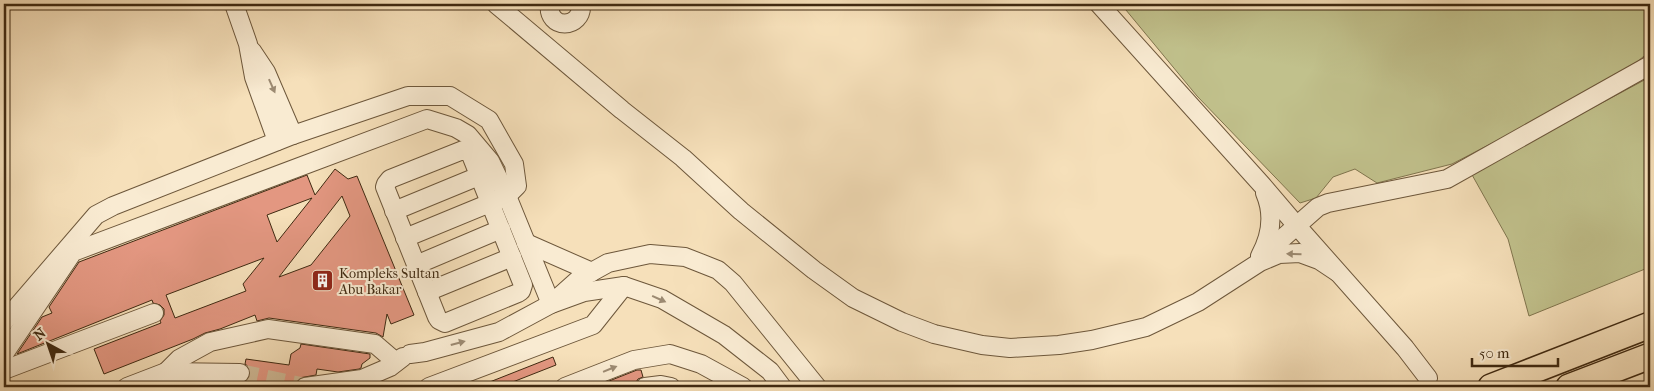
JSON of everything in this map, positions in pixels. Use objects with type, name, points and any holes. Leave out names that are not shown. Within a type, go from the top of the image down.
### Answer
[{"type":"highway","points":[[1491,387],[1650,325]]},
{"type":"highway","points":[[1568,387],[1650,356]]},
{"type":"street","points":[[234,4],[248,44],[254,77],[285,138]]},
{"type":"street","points":[[496,4],[622,110],[683,158],[741,211],[814,270],[853,298],[902,322],[934,334],[982,345],[1010,348],[1059,345],[1092,340],[1146,327],[1198,302],[1241,273],[1279,254],[1300,253],[1319,260],[1337,272]]},
{"type":"street","points":[[538,38],[552,11],[564,23],[571,22],[579,15],[580,4]]},
{"type":"street","points":[[1099,4],[1262,185],[1405,348],[1428,378]]},
{"type":"street","points":[[1241,273],[1318,207],[1328,203],[1447,179],[1650,65]]},
{"type":"street","points":[[4,322],[96,215],[113,206],[285,138],[408,96],[450,96],[489,120],[514,164],[517,186],[507,196],[405,238]]},
{"type":"street","points":[[4,354],[73,252],[427,119],[456,128],[468,135],[490,161],[507,196],[551,304]]},
{"type":"street","points":[[460,151],[466,151],[471,155],[479,176],[523,282],[522,289],[518,293],[445,322],[437,317],[394,211],[386,190],[386,184],[388,181],[460,151]]},
{"type":"street","points":[[394,211],[479,176]]},
{"type":"street","points":[[1258,259],[1266,245],[1271,215],[1268,199],[1262,185]]},
{"type":"street","points":[[416,265],[501,230]]},
{"type":"street","points":[[526,243],[592,272]]},
{"type":"street","points":[[551,304],[579,279],[608,262],[650,254],[685,257],[718,270],[733,283],[817,387]]},
{"type":"street","points":[[427,292],[512,257]]},
{"type":"street","points":[[429,387],[593,325],[624,286]]},
{"type":"street","points":[[306,387],[362,379],[400,360],[499,332],[551,304],[584,292],[624,286],[662,299],[724,335],[770,371],[782,387]]},
{"type":"street","points":[[4,370],[154,313]]},
{"type":"street","points":[[166,372],[179,359],[210,342],[268,329],[375,344],[400,360]]},
{"type":"street","points":[[565,387],[634,360],[670,354],[701,364],[743,387]]},
{"type":"street","points":[[372,387],[400,360]]},
{"type":"street","points":[[127,387],[166,372],[240,373]]},
{"type":"street","points":[[645,387],[661,385],[671,387]]},
{"type":"green space","points":[[1121,4],[1650,4],[1650,51],[1631,67],[1529,124],[1452,164],[1377,183],[1355,169],[1333,177],[1316,198],[1300,203],[1197,96]]},
{"type":"green space","points":[[1650,77],[1650,267],[1529,316],[1508,239],[1471,173]]},
{"type":"building","name":"Kompleks Sultan Abu Bakar","points":[[335,169],[348,179],[357,176],[414,315],[391,324],[387,314],[383,337],[376,333],[269,318],[257,321],[255,315],[104,374],[94,349],[161,323],[164,309],[160,305],[153,303],[152,300],[17,354],[42,317],[52,313],[49,307],[79,262],[307,175],[315,195]],"holes":[[[342,196],[350,216],[311,265],[279,277]],[[312,198],[277,242],[267,215]],[[264,258],[243,284],[246,291],[175,318],[166,295]]]},
{"type":"building","points":[[301,344],[370,354],[370,358],[359,369],[338,372],[317,369],[316,375],[299,378],[295,383],[295,387],[233,387],[233,384],[245,382],[249,378],[251,373],[249,367],[245,364],[246,359],[289,365],[291,354],[300,348]]},
{"type":"building","points":[[553,357],[556,365],[500,387],[477,387]]},
{"type":"building","points":[[641,370],[643,377],[628,387],[594,387]]},
{"type":"tunnel","points":[[240,373],[305,387]]},
{"type":"place","name":"Kompleks Sultan Abu Bakar","points":[[323,281]]}]
